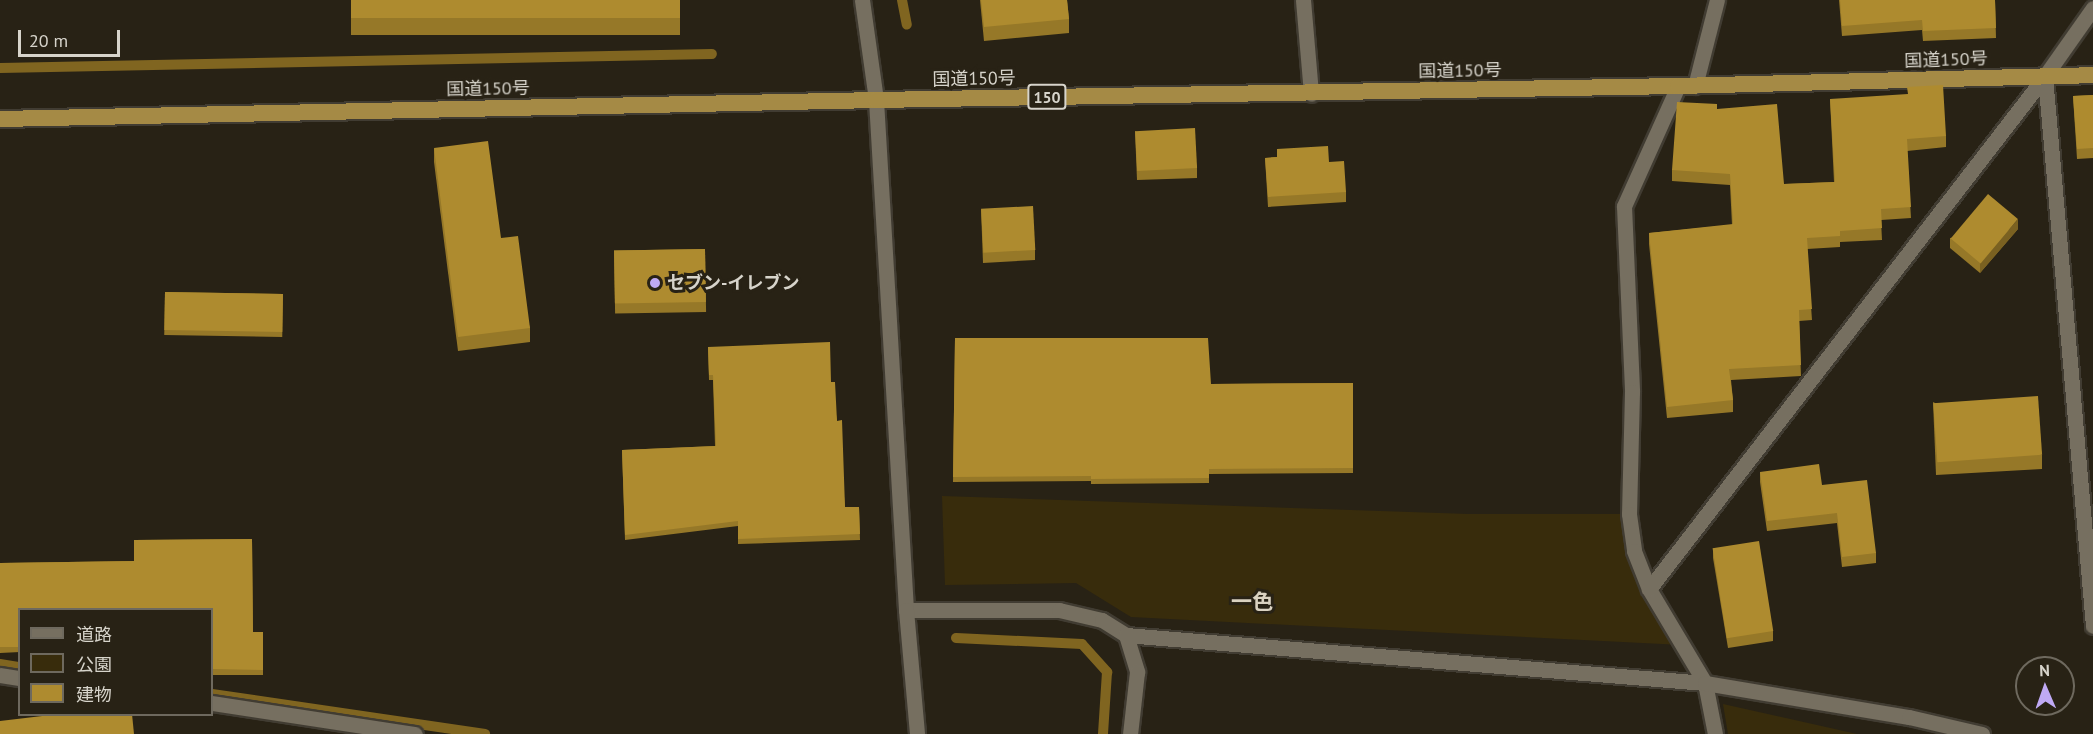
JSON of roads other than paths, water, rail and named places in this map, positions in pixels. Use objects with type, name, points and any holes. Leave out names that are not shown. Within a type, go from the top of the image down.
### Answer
[{"type":"highway","name":"国道150号","points":[[0,119],[876,100],[1311,94],[2093,75]]},
{"type":"street","points":[[862,0],[876,100],[906,610],[917,734]]},
{"type":"street","points":[[1303,0],[1311,94]]},
{"type":"street","points":[[1715,734],[1705,684],[1649,589],[1634,551],[1629,514],[1632,392],[1624,206],[1687,86],[1717,0]]},
{"type":"street","points":[[1649,589],[2045,76],[2093,8]]},
{"type":"street","points":[[2045,76],[2093,626]]},
{"type":"street","points":[[906,610],[1059,610],[1102,620],[1126,634],[1705,684],[1909,717],[1938,726],[1982,734]]},
{"type":"street","points":[[1126,634],[1137,672],[1130,734]]},
{"type":"street","points":[[0,675],[18,678]]},
{"type":"street","points":[[213,704],[415,734]]},
{"type":"waterway","points":[[902,0],[907,25]]},
{"type":"waterway","points":[[0,68],[712,54]]},
{"type":"waterway","points":[[956,638],[1082,644],[1107,672],[1103,734]]},
{"type":"waterway","points":[[0,664],[18,667]]},
{"type":"waterway","points":[[213,694],[485,734]]},
{"type":"place","name":"セブン-イレブン","points":[[655,283]]},
{"type":"district","name":"一色","points":[[1252,602]]}]
